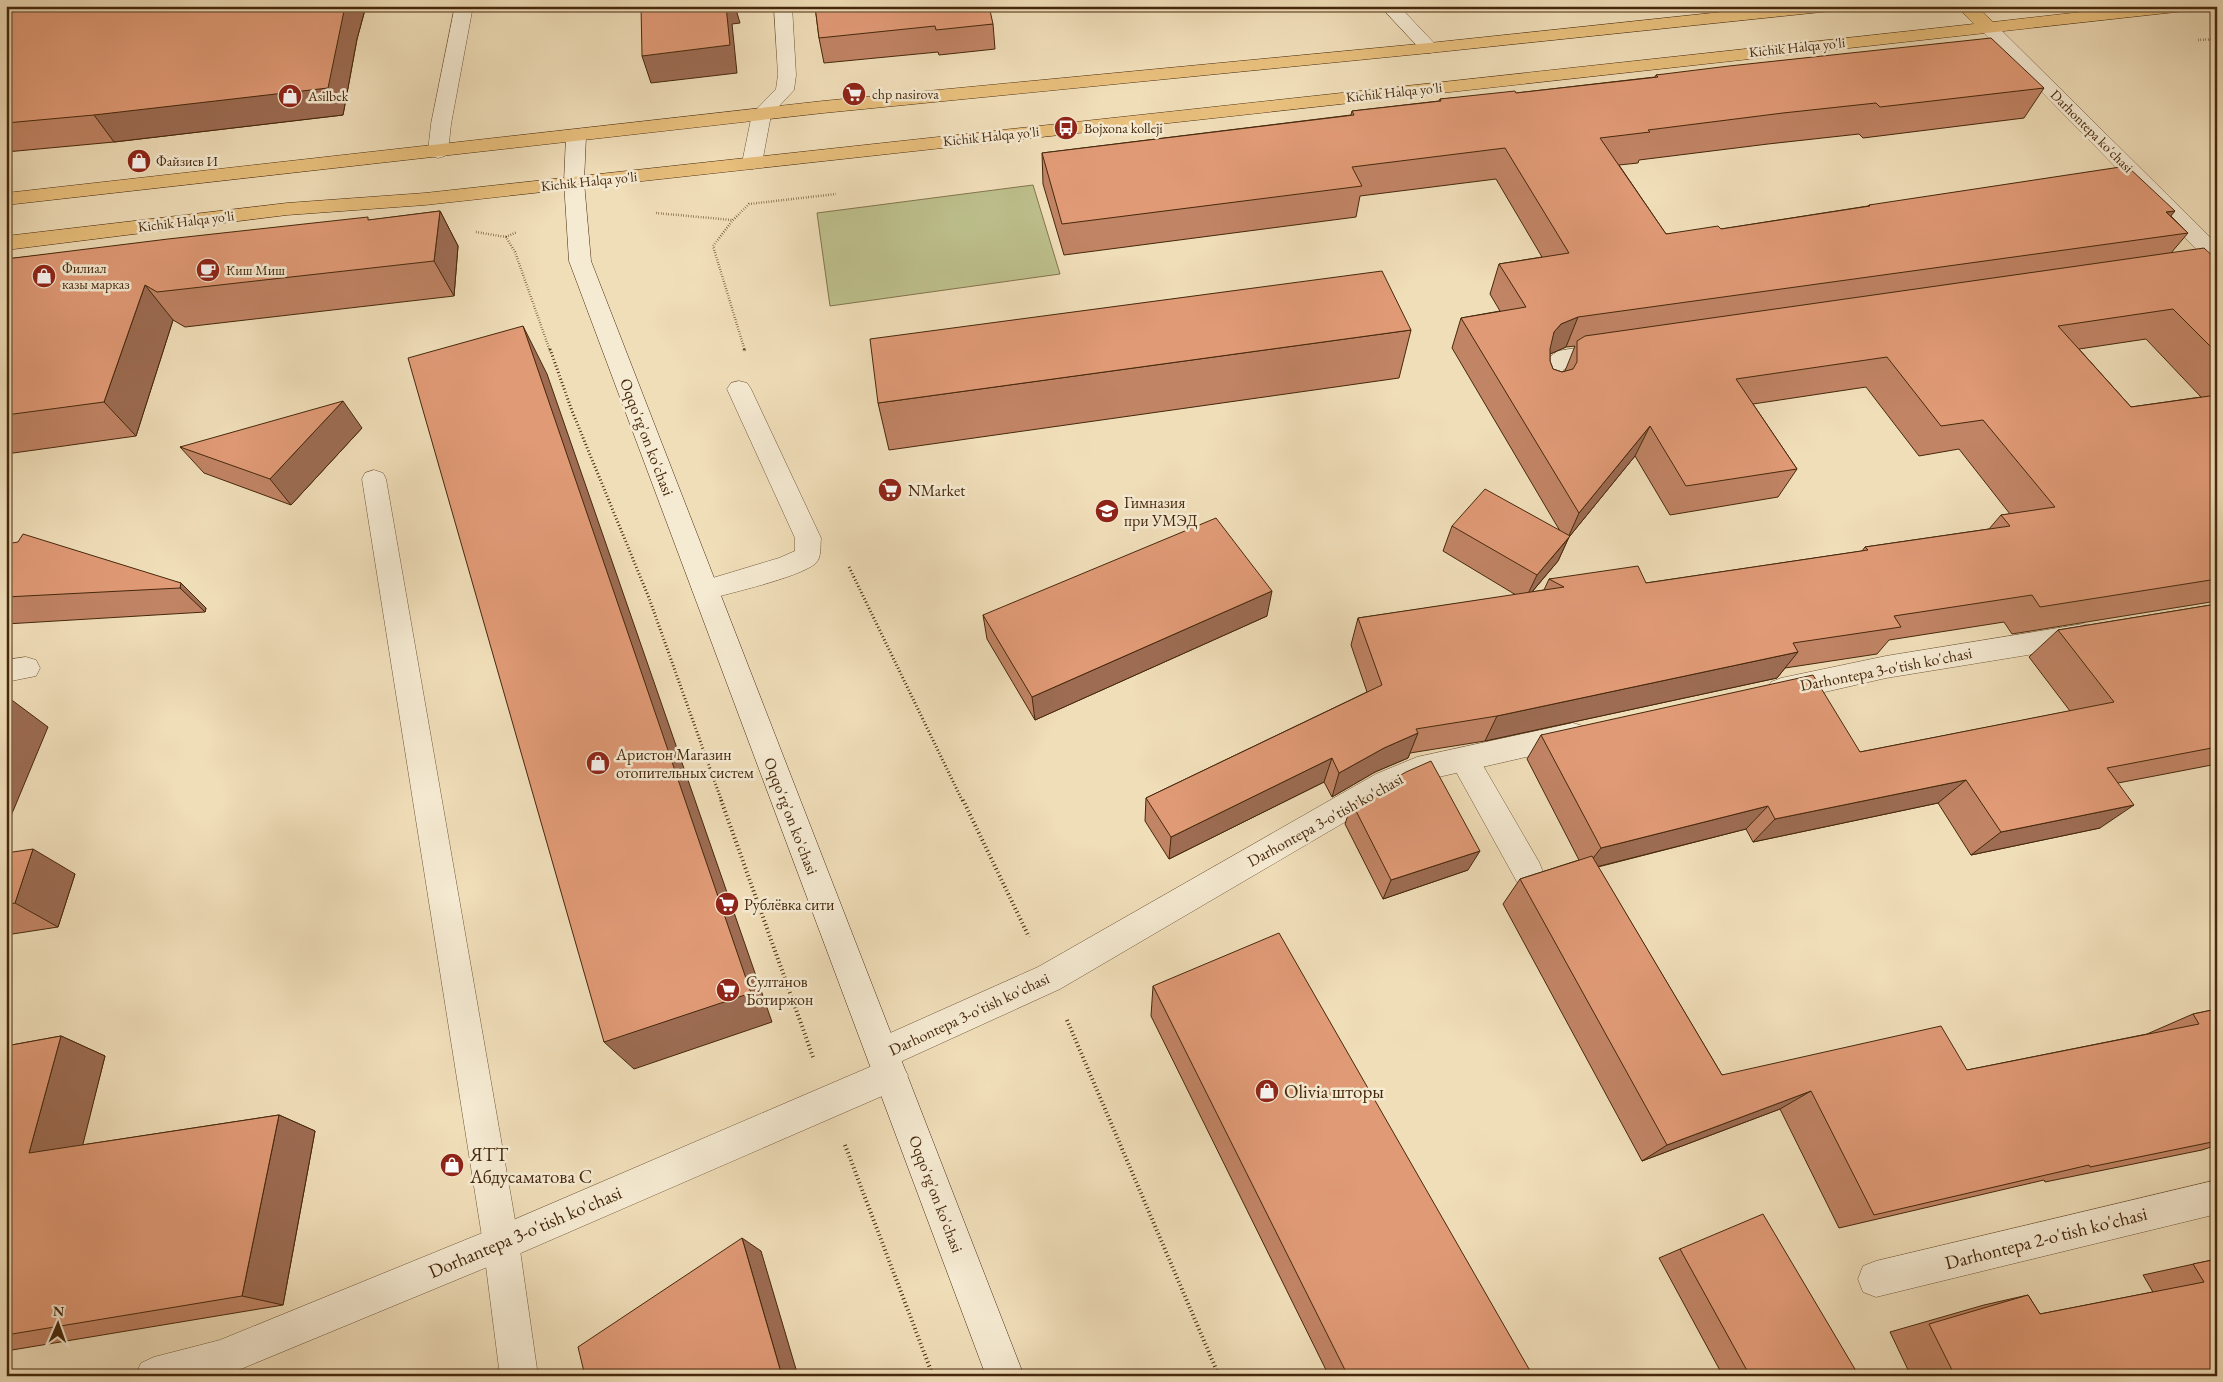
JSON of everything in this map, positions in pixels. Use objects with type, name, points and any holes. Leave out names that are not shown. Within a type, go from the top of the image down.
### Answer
[{"type":"highway","points":[[6,199],[438,152],[762,114],[1831,6]]},
{"type":"highway","points":[[1965,6],[1988,27]]},
{"type":"highway","name":"Kichik Halqa yo'li","points":[[6,243],[287,209],[425,199],[2185,6]]},
{"type":"street","points":[[438,152],[440,124],[464,6]]},
{"type":"street","points":[[752,163],[762,114],[785,90],[787,75],[783,6]]},
{"type":"street","points":[[1390,6],[1429,48]]},
{"type":"street","name":"Darhontepa ko'chasi","points":[[1988,27],[2217,257]]},
{"type":"street","name":"Oqqo'rg'on ko'chasi","points":[[576,136],[574,182],[580,261],[1005,1376]]},
{"type":"street","points":[[1551,392],[1552,367],[1566,357],[1625,349]]},
{"type":"street","points":[[705,590],[787,566],[807,556],[808,538],[739,389]]},
{"type":"street","points":[[374,479],[501,1243],[519,1376]]},
{"type":"street","name":"Darhontepa 3-o'tish ko'chasi","points":[[1752,696],[1886,667],[2110,631]]},
{"type":"street","name":"Darhontepa 3-o'tish ko'chasi","points":[[886,1064],[1049,978],[1386,784],[1417,769],[1599,729]]},
{"type":"street","points":[[1464,759],[1528,872]]},
{"type":"street","name":"Dorhantepa 3-o'tish ko'chasi","points":[[154,1376],[220,1359],[501,1243],[829,1101],[886,1064]]},
{"type":"street","name":"Darhontepa 2-o'tish ko'chasi","points":[[1876,1279],[2217,1197]]},
{"type":"path","points":[[748,360],[713,246],[733,220],[749,204],[839,193]]},
{"type":"path","points":[[648,212],[733,220]]},
{"type":"path","points":[[474,232],[506,237],[517,232]]},
{"type":"path","points":[[506,237],[516,252],[572,411],[649,598],[829,1101],[933,1376]]},
{"type":"path","points":[[848,566],[1049,978],[1219,1376]]},
{"type":"green space","points":[[1033,185],[1060,274],[830,306],[817,213]]},
{"type":"building","points":[[28,6],[345,6],[328,88],[94,115],[6,123],[6,8]]},
{"type":"building","points":[[641,6],[726,6],[730,45],[642,56]]},
{"type":"building","points":[[815,6],[989,6],[993,24],[936,30],[935,26],[819,38]]},
{"type":"building","points":[[1991,38],[2044,88],[1880,107],[1876,103],[1783,113],[1600,138],[1666,234],[1718,226],[1721,229],[2127,166],[2175,211],[2166,212],[2188,233],[1578,317],[1561,324],[1554,332],[1550,349],[1550,361],[1553,369],[1562,372],[1573,369],[1577,362],[1577,341],[1585,336],[2204,248],[2217,260],[2217,353],[2173,309],[2058,326],[2131,407],[2217,395],[2217,579],[2040,607],[2032,595],[1894,616],[1901,627],[1793,643],[1798,652],[1497,716],[1416,729],[1418,733],[1384,748],[1339,773],[1332,758],[1171,837],[1146,798],[1382,685],[1358,618],[1564,587],[1549,579],[1638,566],[1646,583],[1868,550],[1865,547],[2010,526],[2001,515],[2055,507],[1983,420],[1941,426],[1887,357],[1736,379],[1797,469],[1686,486],[1650,426],[1579,513],[1461,318],[1526,307],[1499,264],[1569,253],[1505,148],[1352,167],[1362,186],[1062,224],[1042,153],[1354,115],[1352,111],[1441,101],[1440,99],[1515,91],[1516,93],[1658,77],[1656,75],[1729,66]]},
{"type":"building","points":[[440,211],[434,261],[157,292],[145,285],[104,402],[6,415],[6,259],[168,239],[368,217],[368,220]]},
{"type":"building","points":[[1382,271],[1411,330],[878,403],[870,339]]},
{"type":"building","points":[[523,326],[751,993],[604,1042],[408,358]]},
{"type":"building","points":[[343,401],[270,479],[180,447]]},
{"type":"building","points":[[1485,489],[1570,536],[1537,575],[1452,526]]},
{"type":"building","points":[[1216,518],[1272,591],[1032,697],[983,615]]},
{"type":"building","points":[[23,534],[181,583],[180,588],[6,597],[6,544],[18,542]]},
{"type":"building","points":[[2217,604],[2217,747],[2107,768],[2134,805],[2001,832],[1966,780],[1775,819],[1768,806],[1601,848],[1541,735],[1813,675],[1860,752],[2114,702],[2058,630]]},
{"type":"building","points":[[1431,761],[1480,851],[1391,880],[1352,803],[1406,772]]},
{"type":"building","points":[[33,849],[15,903],[6,905],[6,853]]},
{"type":"building","points":[[1592,856],[1722,1075],[1941,1026],[1967,1070],[2199,1024],[2193,1014],[2217,1009],[2217,1141],[2090,1167],[2089,1165],[1874,1215],[1811,1091],[1667,1145],[1520,879]]},
{"type":"building","points":[[1279,933],[1533,1376],[1348,1376],[1153,986]]},
{"type":"building","points":[[61,1036],[29,1153],[279,1115],[242,1296],[6,1335],[6,1046]]},
{"type":"building","points":[[1763,1214],[1859,1376],[1750,1376],[1680,1249]]},
{"type":"building","points":[[742,1238],[782,1376],[585,1376],[578,1347]]},
{"type":"building","points":[[2217,1259],[2217,1376],[1955,1376],[1929,1324],[2028,1295],[2040,1314],[2204,1282],[2193,1264]]},
{"type":"place","name":"chp nasirova","points":[[854,94]]},
{"type":"place","name":"Asilbek","points":[[290,96]]},
{"type":"place","name":"Bojxona kolleji","points":[[1066,128]]},
{"type":"place","name":"Файзиев И","points":[[139,161]]},
{"type":"place","name":"Киш Миш","points":[[208,270]]},
{"type":"place","name":"Филиал казы марказ","points":[[44,276]]},
{"type":"place","name":"NMarket","points":[[890,490]]},
{"type":"place","name":"Гимназия при УМЭД","points":[[1107,511]]},
{"type":"place","name":"Аристон Магазин отопительных систем","points":[[598,763]]},
{"type":"place","name":"Рублёвка сити","points":[[727,904]]},
{"type":"place","name":"Султанов Ботиржон","points":[[728,990]]},
{"type":"place","name":"Olivia шторы","points":[[1267,1091]]},
{"type":"place","name":"ЯТТ Абдусаматова С","points":[[452,1165]]}]
